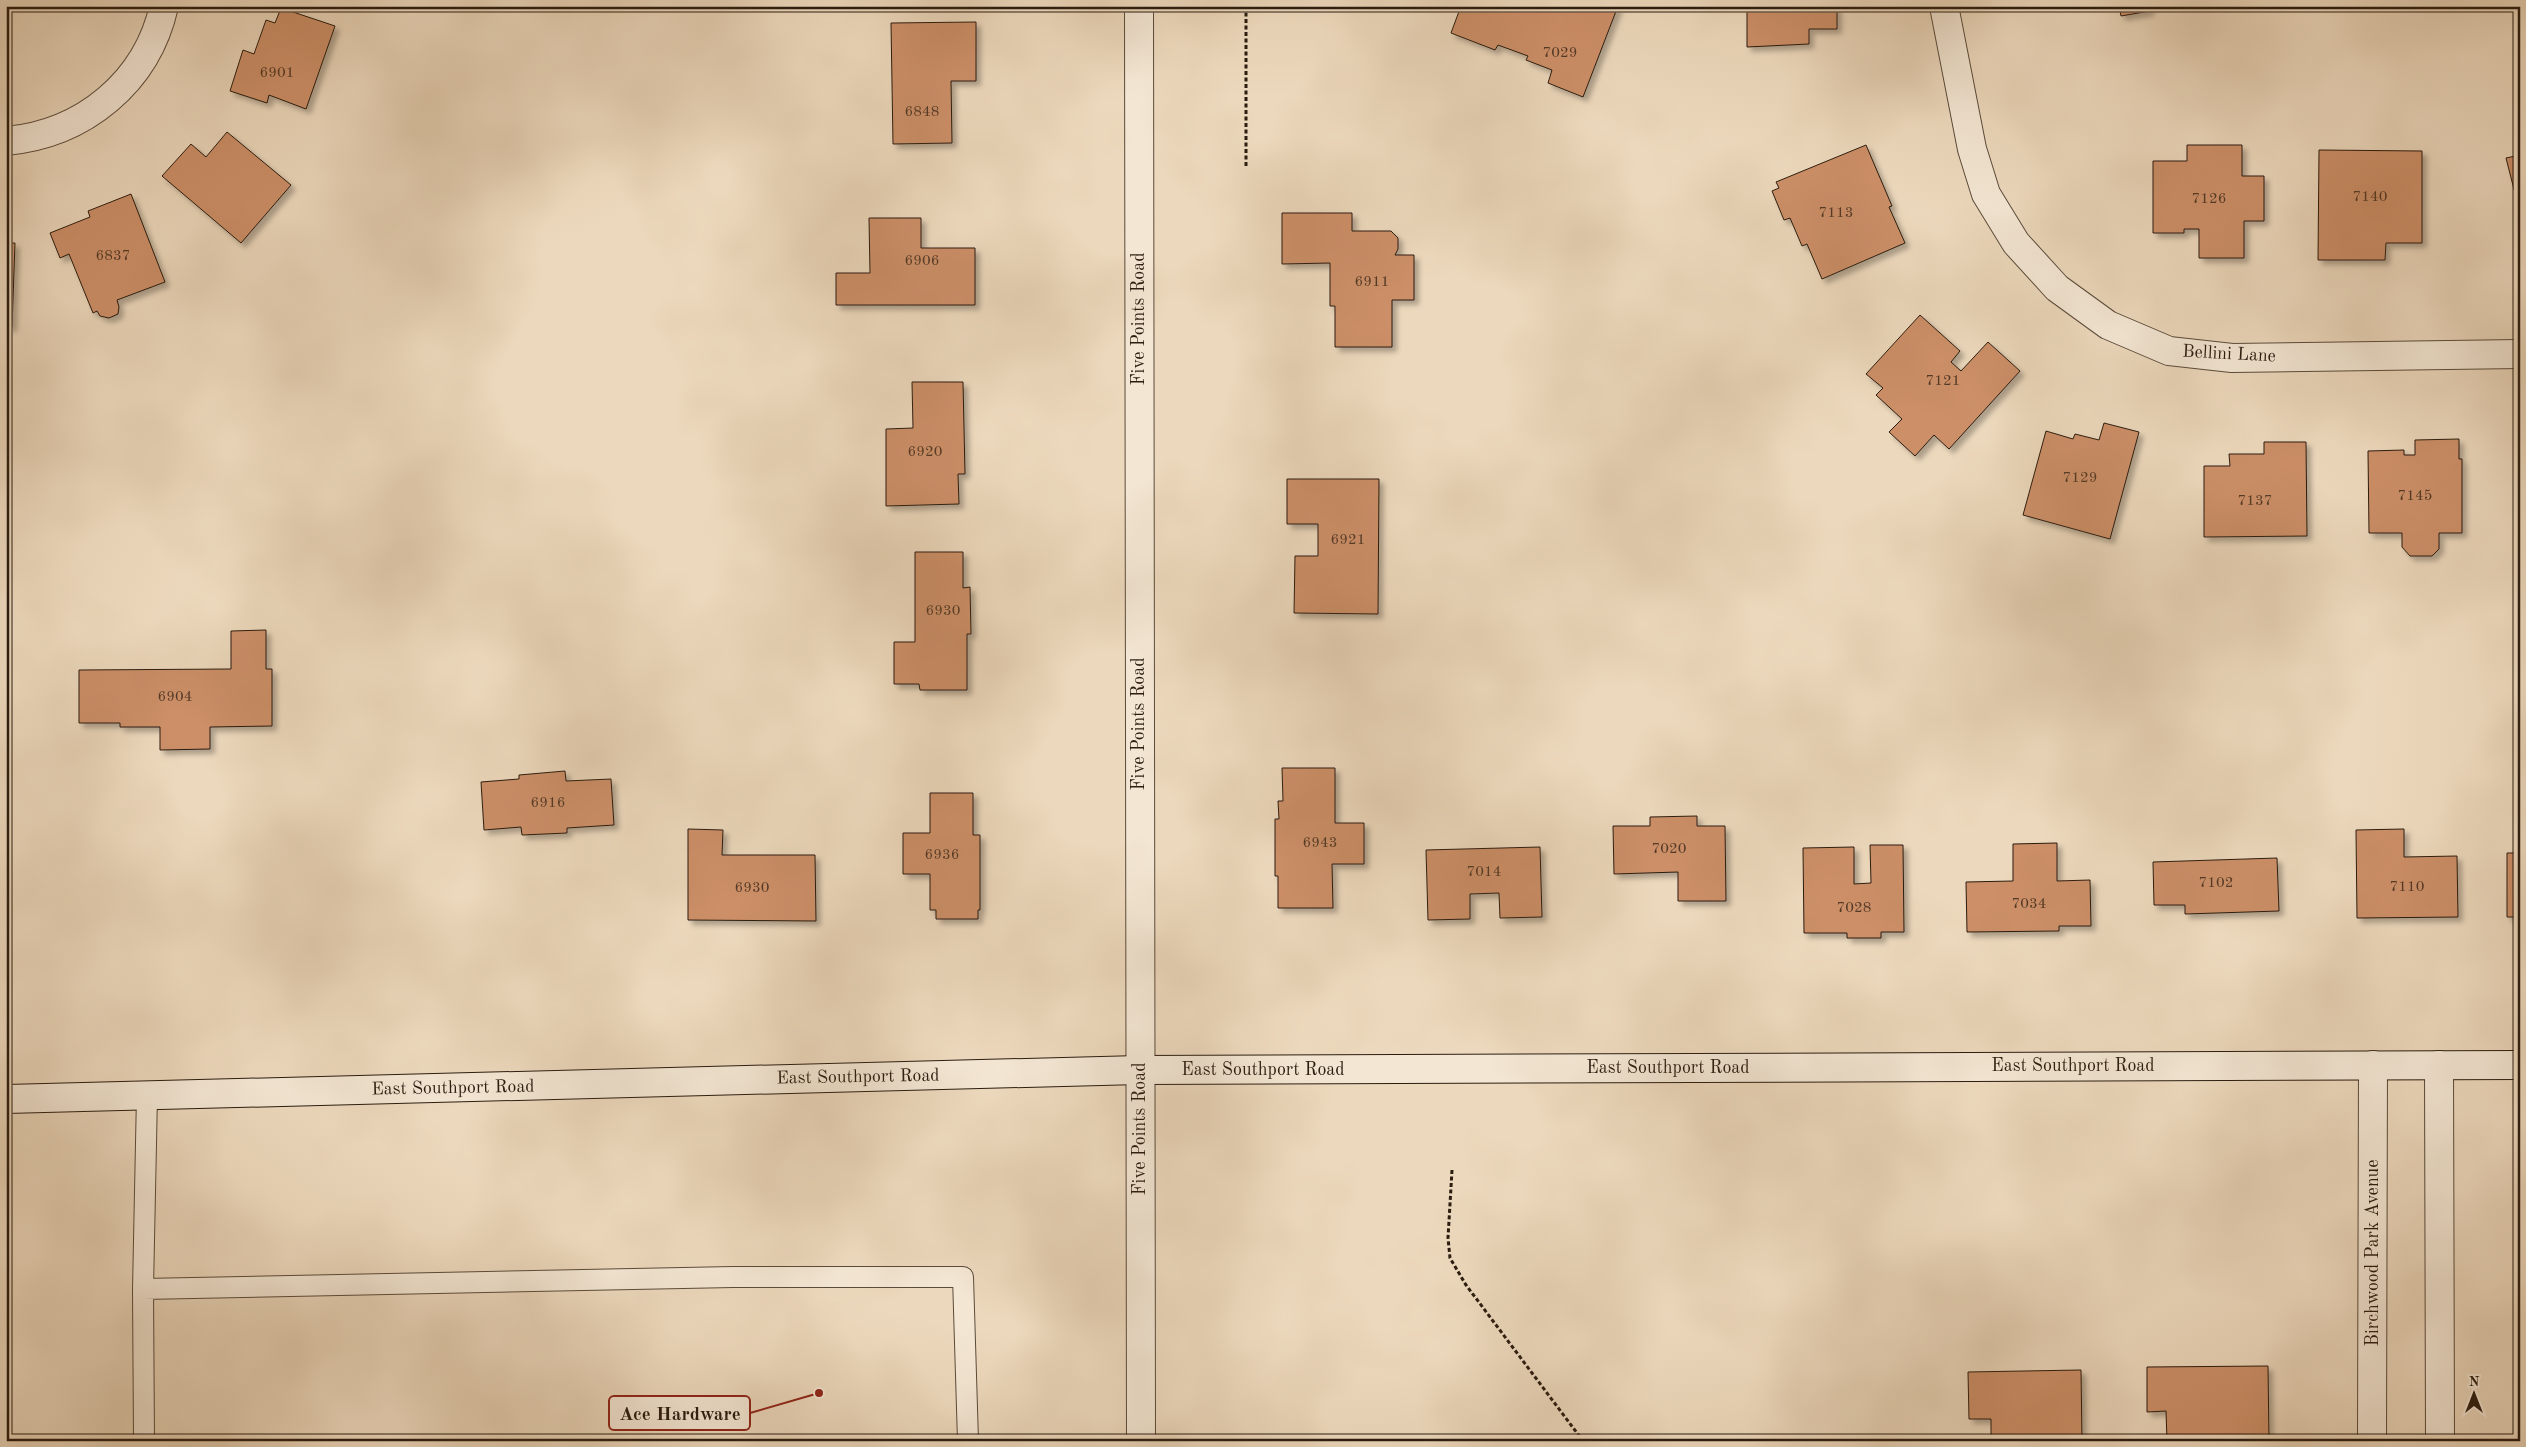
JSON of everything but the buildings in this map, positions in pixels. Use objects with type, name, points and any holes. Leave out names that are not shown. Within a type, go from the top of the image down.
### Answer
[{"type":"street","points":[[6,141],[24,140],[67,126],[102,105],[126,84],[146,56],[160,25],[164,6]]},
{"type":"street","name":"Five Points Road","points":[[1139,6],[1141,1441]]},
{"type":"street","name":"Bellini Lane","points":[[1944,6],[1972,149],[1986,194],[2016,243],[2057,288],[2108,325],[2169,351],[2232,358],[2520,354]]},
{"type":"street","name":"East Southport Road","points":[[6,1099],[1140,1070],[2520,1064]]},
{"type":"street","name":"Birchwood Park Avenue","points":[[2372,1441],[2373,1065]]},
{"type":"street","points":[[2439,1065],[2440,1441]]},
{"type":"lane","points":[[144,1441],[143,1289],[147,1095]]},
{"type":"lane","points":[[143,1289],[733,1277],[963,1277],[968,1441]]},
{"type":"path","points":[[1246,6],[1246,167]]},
{"type":"path","points":[[1452,1170],[1448,1238],[1450,1258],[1466,1285],[1583,1441]]},
{"type":"place","name":"Ace Hardware","points":[[819,1393]]}]
